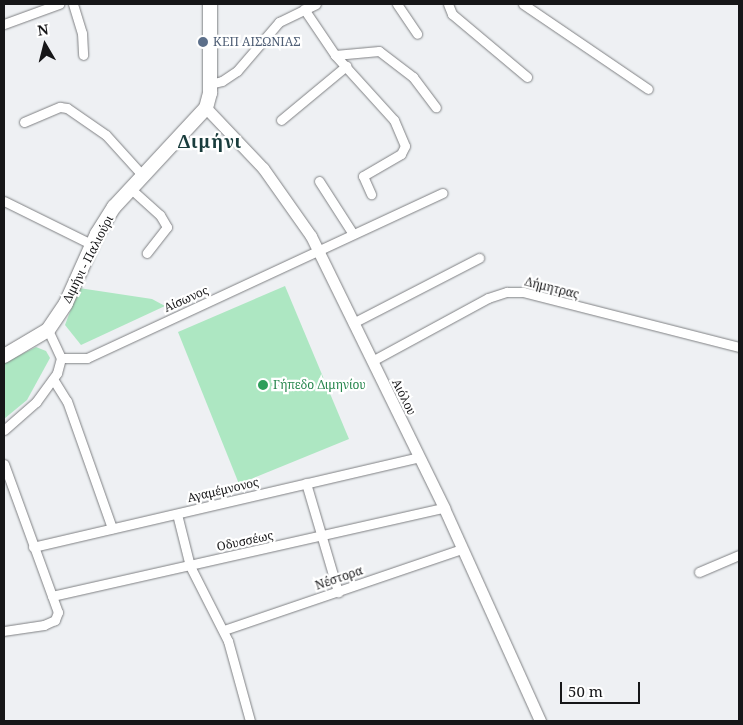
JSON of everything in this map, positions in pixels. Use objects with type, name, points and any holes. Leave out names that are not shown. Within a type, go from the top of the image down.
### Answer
[{"type":"main road","points":[[206,108],[210,84],[210,4]]},
{"type":"main road","name":"Διμήνι - Παλιούρι","points":[[4,356],[48,330],[66,303],[104,222],[131,189],[206,108]]},
{"type":"street","points":[[4,24],[59,4]]},
{"type":"street","points":[[73,4],[82,33],[84,55]]},
{"type":"street","points":[[210,84],[231,76],[274,26],[316,4]]},
{"type":"street","points":[[397,4],[417,34]]},
{"type":"street","points":[[448,4],[452,14],[527,78]]},
{"type":"street","points":[[523,4],[648,89]]},
{"type":"street","points":[[304,9],[335,55],[394,120],[405,146],[401,154],[363,176],[371,194]]},
{"type":"street","points":[[335,55],[379,51],[412,77],[436,107]]},
{"type":"street","points":[[281,120],[346,66]]},
{"type":"street","points":[[24,122],[60,107],[67,108],[106,135],[143,176]]},
{"type":"street","name":"Αιόλου","points":[[206,108],[279,188],[318,251],[444,508],[540,721]]},
{"type":"street","points":[[319,182],[353,234]]},
{"type":"street","points":[[131,189],[160,215],[167,227],[147,253]]},
{"type":"street","name":"Αίσωνος","points":[[61,358],[87,358],[443,193]]},
{"type":"street","points":[[4,201],[93,245]]},
{"type":"street","points":[[354,323],[479,258]]},
{"type":"street","name":"Δήμητρας","points":[[372,361],[488,298],[507,292],[523,292],[739,347]]},
{"type":"street","points":[[4,430],[36,402],[54,380],[61,358],[48,330]]},
{"type":"street","points":[[54,380],[67,401],[112,528]]},
{"type":"street","name":"Αγαμέμνονος","points":[[33,547],[419,456]]},
{"type":"street","points":[[4,464],[58,612],[55,620],[4,631]]},
{"type":"street","points":[[306,483],[338,592]]},
{"type":"street","name":"Οδυσσέως","points":[[52,596],[322,537],[444,508]]},
{"type":"street","points":[[176,514],[190,566],[224,630],[250,721]]},
{"type":"street","name":"Νέστορα","points":[[224,630],[462,550]]},
{"type":"street","points":[[700,572],[739,554]]},
{"type":"green space","name":"Γήπεδο Διμηνίου","points":[[285,286],[349,439],[239,484],[178,332]]},
{"type":"green space","points":[[79,288],[152,299],[165,306],[81,345],[65,325]]},
{"type":"green space","points":[[36,347],[46,351],[50,358],[27,400],[4,419],[4,363]]},
{"type":"place","name":"ΚΕΠ ΑΙΣΩΝΙΑΣ","points":[[203,42]]},
{"type":"place","name":"Γήπεδο Διμηνίου","points":[[263,385]]},
{"type":"district","name":"Διμήνι","points":[[210,141]]}]
